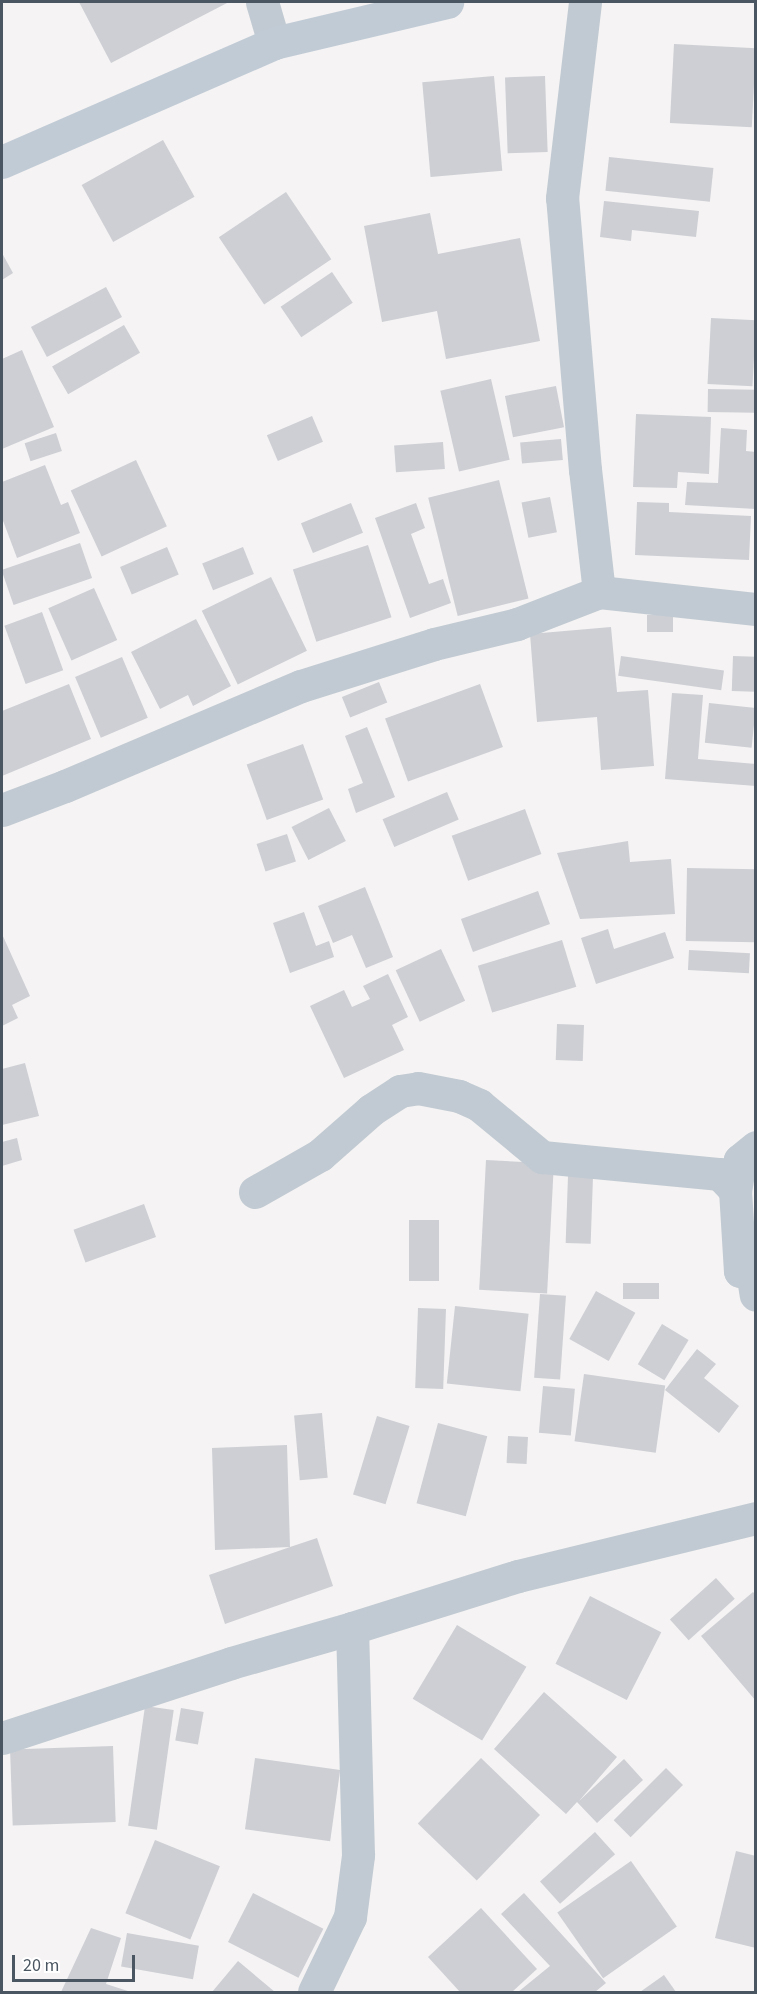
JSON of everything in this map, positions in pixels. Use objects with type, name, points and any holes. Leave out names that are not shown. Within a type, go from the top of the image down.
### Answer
[{"type":"main road","points":[[2,162],[274,43],[447,2]]},
{"type":"street","points":[[262,2],[274,43]]},
{"type":"street","points":[[585,2],[562,198],[585,470],[599,592]]},
{"type":"street","points":[[2,810],[65,786],[302,686],[434,644],[517,624],[599,592],[756,609]]},
{"type":"street","points":[[255,1192],[321,1155],[371,1110],[400,1091],[418,1088],[459,1096],[479,1105],[530,1150],[542,1157],[720,1174],[735,1190]]},
{"type":"street","points":[[754,1277],[740,1271],[735,1190],[740,1160],[756,1147]]},
{"type":"street","points":[[2,1738],[231,1663],[352,1628],[518,1575],[756,1518]]},
{"type":"street","points":[[314,1992],[350,1917],[358,1856],[352,1628]]},
{"type":"building","points":[[79,2],[229,2],[111,63]]},
{"type":"building","points":[[674,44],[756,48],[752,127],[670,123]]},
{"type":"building","points":[[494,76],[502,171],[431,177],[422,82]]},
{"type":"building","points":[[545,76],[548,152],[508,153],[505,77]]},
{"type":"building","points":[[163,140],[195,197],[113,242],[82,185]]},
{"type":"building","points":[[609,157],[713,168],[710,202],[605,191]]},
{"type":"building","points":[[286,192],[331,259],[264,304],[219,237]]},
{"type":"building","points":[[604,201],[699,211],[696,237],[632,230],[631,241],[600,237]]},
{"type":"building","points":[[430,213],[438,254],[520,238],[540,341],[446,359],[437,311],[382,322],[364,226]]},
{"type":"building","points":[[2,253],[13,273],[2,280]]},
{"type":"building","points":[[332,272],[353,303],[301,337],[281,307]]},
{"type":"building","points":[[106,287],[122,317],[47,357],[31,327]]},
{"type":"building","points":[[711,318],[756,320],[752,386],[708,384]]},
{"type":"building","points":[[124,325],[140,353],[68,394],[52,366]]},
{"type":"building","points":[[22,350],[54,427],[2,449],[2,359]]},
{"type":"building","points":[[491,379],[510,460],[459,472],[440,391]]},
{"type":"building","points":[[556,386],[564,427],[513,437],[505,396]]},
{"type":"building","points":[[708,389],[756,390],[756,413],[708,412]]},
{"type":"building","points":[[636,414],[711,417],[709,474],[678,472],[677,488],[633,487]]},
{"type":"building","points":[[312,416],[323,442],[278,461],[267,435]]},
{"type":"building","points":[[721,428],[747,430],[746,451],[756,452],[756,509],[685,505],[687,482],[718,483]]},
{"type":"building","points":[[56,433],[62,451],[30,461],[25,443]]},
{"type":"building","points":[[561,439],[563,460],[522,463],[520,443]]},
{"type":"building","points":[[443,442],[445,469],[396,472],[394,445]]},
{"type":"building","points":[[136,460],[167,526],[102,557],[71,490]]},
{"type":"building","points":[[45,465],[61,505],[68,502],[80,533],[17,558],[2,518],[2,482]]},
{"type":"building","points":[[499,480],[529,598],[458,616],[428,498]]},
{"type":"building","points":[[550,497],[557,532],[528,538],[522,503]]},
{"type":"building","points":[[637,502],[669,503],[669,512],[751,516],[749,560],[635,555]]},
{"type":"building","points":[[351,503],[363,533],[313,553],[301,523]]},
{"type":"building","points":[[416,503],[425,528],[411,534],[429,584],[443,579],[451,603],[410,618],[375,518]]},
{"type":"building","points":[[80,543],[92,578],[14,605],[2,570]]},
{"type":"building","points":[[368,545],[391,617],[316,642],[293,569]]},
{"type":"building","points":[[167,547],[179,575],[132,595],[120,567]]},
{"type":"building","points":[[243,547],[254,574],[213,590],[202,563]]},
{"type":"building","points":[[271,577],[307,651],[238,684],[202,611]]},
{"type":"building","points":[[94,588],[117,640],[72,660],[48,608]]},
{"type":"building","points":[[42,612],[63,670],[26,684],[4,626]]},
{"type":"building","points":[[647,615],[673,615],[673,632],[647,632]]},
{"type":"building","points":[[196,619],[231,686],[193,706],[188,695],[160,709],[131,652]]},
{"type":"building","points":[[611,627],[617,692],[648,690],[654,766],[601,770],[597,717],[537,722],[530,634]]},
{"type":"building","points":[[621,656],[724,670],[721,690],[618,676]]},
{"type":"building","points":[[733,656],[756,657],[755,692],[732,691]]},
{"type":"building","points":[[122,657],[148,718],[101,738],[75,677]]},
{"type":"building","points":[[379,682],[387,702],[350,717],[342,697]]},
{"type":"building","points":[[69,684],[91,739],[2,776],[2,711]]},
{"type":"building","points":[[480,684],[503,747],[408,782],[385,719]]},
{"type":"building","points":[[672,693],[703,695],[698,759],[756,764],[756,786],[665,779]]},
{"type":"building","points":[[709,703],[756,708],[752,748],[705,743]]},
{"type":"building","points":[[367,727],[395,797],[356,813],[348,789],[363,783],[345,736]]},
{"type":"building","points":[[303,744],[323,799],[267,820],[247,765]]},
{"type":"building","points":[[447,792],[459,820],[394,847],[383,819]]},
{"type":"building","points":[[329,808],[346,841],[308,860],[292,827]]},
{"type":"building","points":[[525,809],[541,854],[468,881],[452,836]]},
{"type":"building","points":[[287,834],[296,862],[266,871],[257,844]]},
{"type":"building","points":[[628,841],[630,862],[671,859],[675,914],[580,919],[557,853]]},
{"type":"building","points":[[687,868],[756,869],[755,942],[686,941]]},
{"type":"building","points":[[365,887],[393,957],[366,968],[352,935],[333,943],[318,906]]},
{"type":"building","points":[[538,891],[550,924],[473,952],[461,919]]},
{"type":"building","points":[[304,912],[316,946],[329,941],[334,957],[290,973],[273,923]]},
{"type":"building","points":[[608,929],[614,949],[665,932],[674,958],[596,984],[581,938]]},
{"type":"building","points":[[2,934],[30,996],[12,1005],[18,1018],[2,1026]]},
{"type":"building","points":[[562,940],[576,987],[492,1013],[478,966]]},
{"type":"building","points":[[441,949],[465,1001],[420,1022],[396,970]]},
{"type":"building","points":[[689,950],[750,953],[749,973],[688,970]]},
{"type":"building","points":[[388,974],[408,1017],[392,1025],[404,1050],[344,1078],[310,1006],[344,990],[352,1007],[370,999],[363,986]]},
{"type":"building","points":[[557,1024],[584,1025],[583,1061],[556,1060]]},
{"type":"building","points":[[25,1063],[39,1116],[2,1125],[2,1069]]},
{"type":"building","points":[[17,1138],[22,1160],[2,1166],[2,1142]]},
{"type":"building","points":[[486,1160],[554,1164],[547,1293],[479,1290]]},
{"type":"building","points":[[568,1176],[593,1177],[591,1244],[566,1243]]},
{"type":"building","points":[[144,1204],[156,1237],[85,1263],[74,1230]]},
{"type":"building","points":[[409,1220],[439,1220],[439,1281],[409,1281]]},
{"type":"building","points":[[623,1283],[659,1283],[659,1299],[623,1299]]},
{"type":"building","points":[[596,1291],[635,1313],[609,1361],[569,1339]]},
{"type":"building","points":[[540,1294],[566,1296],[560,1380],[534,1378]]},
{"type":"building","points":[[455,1306],[529,1314],[520,1391],[447,1384]]},
{"type":"building","points":[[418,1308],[446,1309],[443,1389],[415,1388]]},
{"type":"building","points":[[662,1324],[689,1340],[664,1380],[638,1364]]},
{"type":"building","points":[[697,1349],[716,1364],[704,1378],[739,1406],[719,1433],[665,1390]]},
{"type":"building","points":[[584,1374],[665,1385],[656,1453],[575,1441]]},
{"type":"building","points":[[543,1386],[575,1389],[571,1436],[539,1433]]},
{"type":"building","points":[[322,1413],[328,1478],[300,1480],[294,1415]]},
{"type":"building","points":[[377,1416],[410,1426],[386,1504],[353,1494]]},
{"type":"building","points":[[438,1423],[487,1436],[466,1516],[417,1503]]},
{"type":"building","points":[[508,1436],[528,1437],[527,1464],[507,1463]]},
{"type":"building","points":[[287,1445],[290,1547],[215,1550],[212,1448]]},
{"type":"building","points":[[317,1538],[333,1586],[225,1624],[209,1575]]},
{"type":"building","points":[[716,1578],[735,1599],[689,1640],[670,1619]]},
{"type":"building","points":[[753,1592],[756,1595],[756,1701],[701,1636]]},
{"type":"building","points":[[590,1596],[661,1632],[627,1700],[555,1664]]},
{"type":"building","points":[[457,1625],[526,1667],[482,1740],[413,1699]]},
{"type":"building","points":[[544,1692],[617,1757],[579,1801],[624,1759],[643,1780],[597,1823],[577,1802],[566,1814],[494,1749]]},
{"type":"building","points":[[145,1706],[174,1710],[157,1830],[128,1826]]},
{"type":"building","points":[[181,1708],[204,1712],[198,1744],[175,1740]]},
{"type":"building","points":[[113,1746],[116,1822],[13,1826],[10,1750]]},
{"type":"building","points":[[255,1758],[340,1770],[330,1841],[245,1829]]},
{"type":"building","points":[[481,1758],[540,1815],[477,1880],[418,1823]]},
{"type":"building","points":[[666,1768],[683,1785],[631,1837],[614,1820]]},
{"type":"building","points":[[595,1832],[615,1854],[560,1904],[540,1882]]},
{"type":"building","points":[[155,1840],[220,1866],[190,1939],[125,1913]]},
{"type":"building","points":[[736,1851],[756,1856],[756,1948],[715,1938]]},
{"type":"building","points":[[631,1861],[677,1927],[603,1978],[557,1913]]},
{"type":"building","points":[[253,1893],[323,1929],[298,1978],[228,1942]]},
{"type":"building","points":[[524,1893],[606,1983],[595,1992],[518,1992],[550,1966],[501,1914]]},
{"type":"building","points":[[481,1908],[537,1969],[512,1992],[460,1992],[428,1957]]},
{"type":"building","points":[[91,1928],[121,1938],[106,1984],[131,1992],[61,1992]]},
{"type":"building","points":[[127,1933],[199,1946],[193,1979],[121,1966]]},
{"type":"building","points":[[238,1961],[275,1992],[212,1992]]},
{"type":"building","points":[[664,1975],[676,1992],[640,1992]]}]
